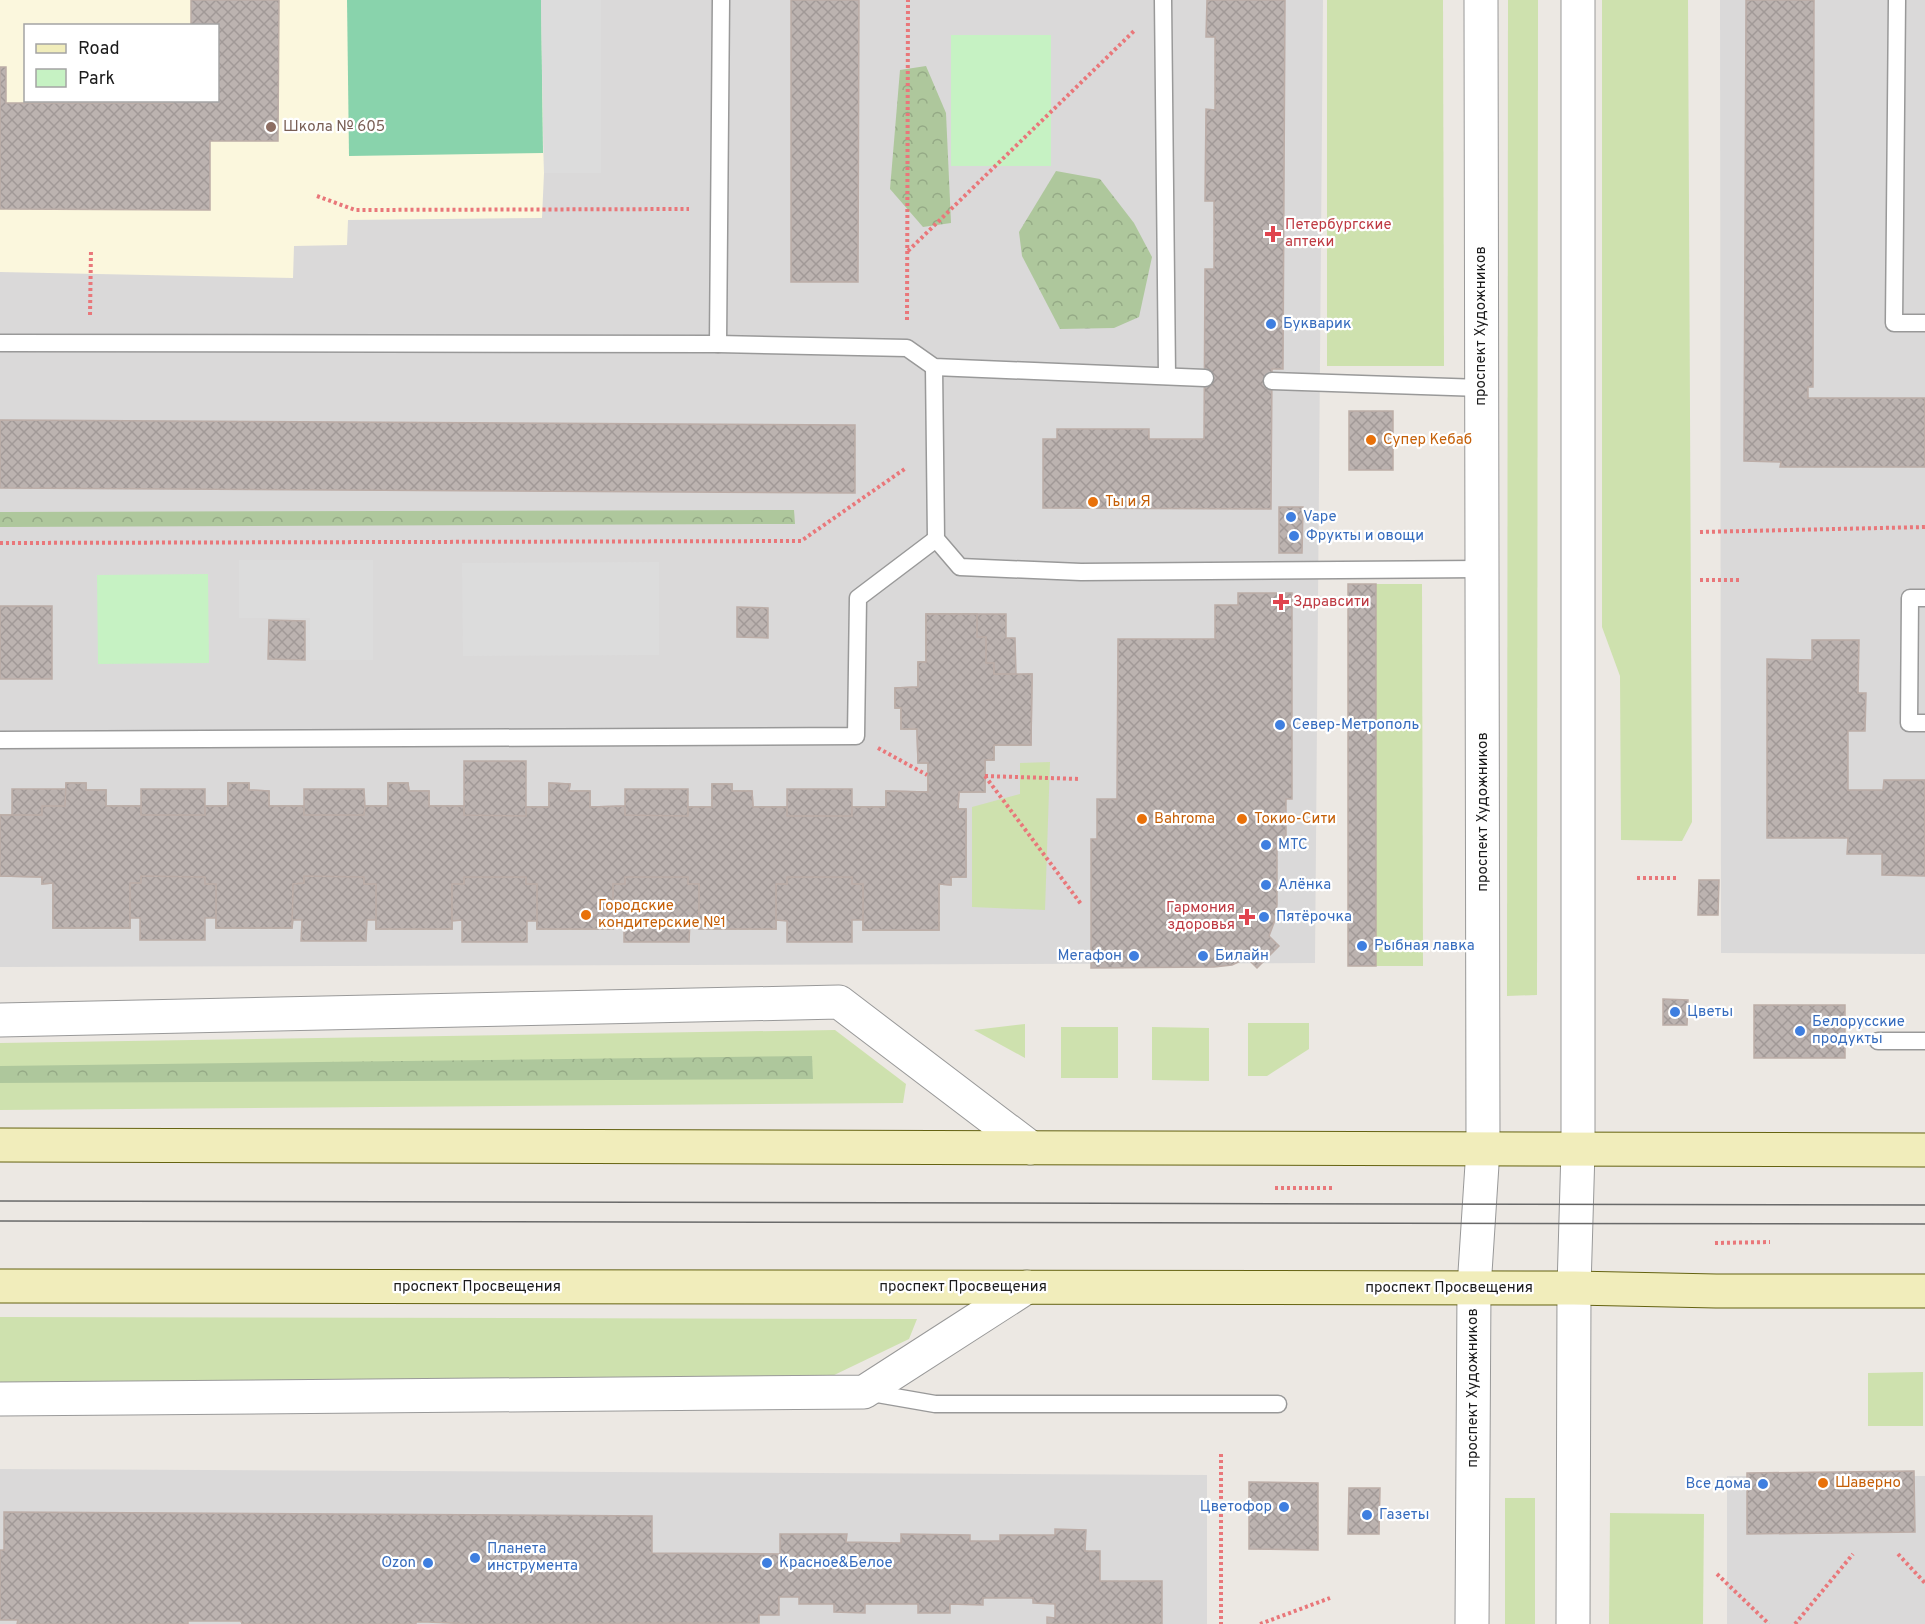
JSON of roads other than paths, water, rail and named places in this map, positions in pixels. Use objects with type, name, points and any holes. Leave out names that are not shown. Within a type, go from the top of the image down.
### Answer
[{"type":"main road","points":[[0,1145],[1925,1149]]},
{"type":"main road","name":"проспект Просвещения","points":[[0,1286],[1574,1288],[1925,1291]]},
{"type":"street","name":"проспект Художников","points":[[1472,1624],[1474,1288],[1483,1149],[1481,0]]},
{"type":"street","points":[[1573,1624],[1574,1288],[1578,1150],[1578,0]]},
{"type":"street","points":[[0,1020],[839,1002],[1031,1148]]},
{"type":"street","points":[[0,1399],[864,1392],[1027,1287]]},
{"type":"lane","points":[[718,344],[720,0]]},
{"type":"lane","points":[[1897,0],[1894,323],[1925,323]]},
{"type":"lane","points":[[1163,1],[1167,376]]},
{"type":"lane","points":[[0,343],[718,344],[907,348],[934,367],[1205,378]]},
{"type":"lane","points":[[934,367],[937,447],[936,539],[960,567],[1081,572],[1482,569]]},
{"type":"lane","points":[[1272,381],[1481,388]]},
{"type":"lane","points":[[0,740],[856,736],[858,598],[936,539]]},
{"type":"lane","points":[[1925,598],[1910,598],[1909,711],[1909,723],[1925,723]]},
{"type":"lane","points":[[1878,1041],[1925,1041]]},
{"type":"lane","points":[[864,1392],[935,1404],[1278,1404]]},
{"type":"tram line","points":[[0,1201],[1925,1205]]},
{"type":"tram line","points":[[0,1221],[1925,1224]]},
{"type":"place","name":"Школа № 605","points":[[271,127]]},
{"type":"place","name":"Петербургские аптеки","points":[[1273,234]]},
{"type":"place","name":"Букварик","points":[[1271,324]]},
{"type":"place","name":"Супер Кебаб","points":[[1371,440]]},
{"type":"place","name":"Ты и Я","points":[[1093,502]]},
{"type":"place","name":"Vape","points":[[1291,517]]},
{"type":"place","name":"Фрукты и овощи","points":[[1294,536]]},
{"type":"place","name":"Здравсити","points":[[1281,602]]},
{"type":"place","name":"Север-Метрополь","points":[[1280,725]]},
{"type":"place","name":"Bahroma","points":[[1142,819]]},
{"type":"place","name":"Токио-Сити","points":[[1242,819]]},
{"type":"place","name":"МТС","points":[[1266,845]]},
{"type":"place","name":"Алёнка","points":[[1266,885]]},
{"type":"place","name":"Городские кондитерские №1","points":[[586,915]]},
{"type":"place","name":"Гармония здоровья","points":[[1247,917]]},
{"type":"place","name":"Пятёрочка","points":[[1264,917]]},
{"type":"place","name":"Рыбная лавка","points":[[1362,946]]},
{"type":"place","name":"Мегафон","points":[[1134,956]]},
{"type":"place","name":"Билайн","points":[[1203,956]]},
{"type":"place","name":"Цветы","points":[[1675,1012]]},
{"type":"place","name":"Белорусские продукты","points":[[1800,1031]]},
{"type":"place","name":"Шаверно","points":[[1823,1483]]},
{"type":"place","name":"Все дома","points":[[1763,1484]]},
{"type":"place","name":"Цветофор","points":[[1284,1507]]},
{"type":"place","name":"Газеты","points":[[1367,1515]]},
{"type":"place","name":"Планета инструмента","points":[[475,1558]]},
{"type":"place","name":"Ozon","points":[[428,1563]]},
{"type":"place","name":"Красное&Белое","points":[[767,1563]]}]
